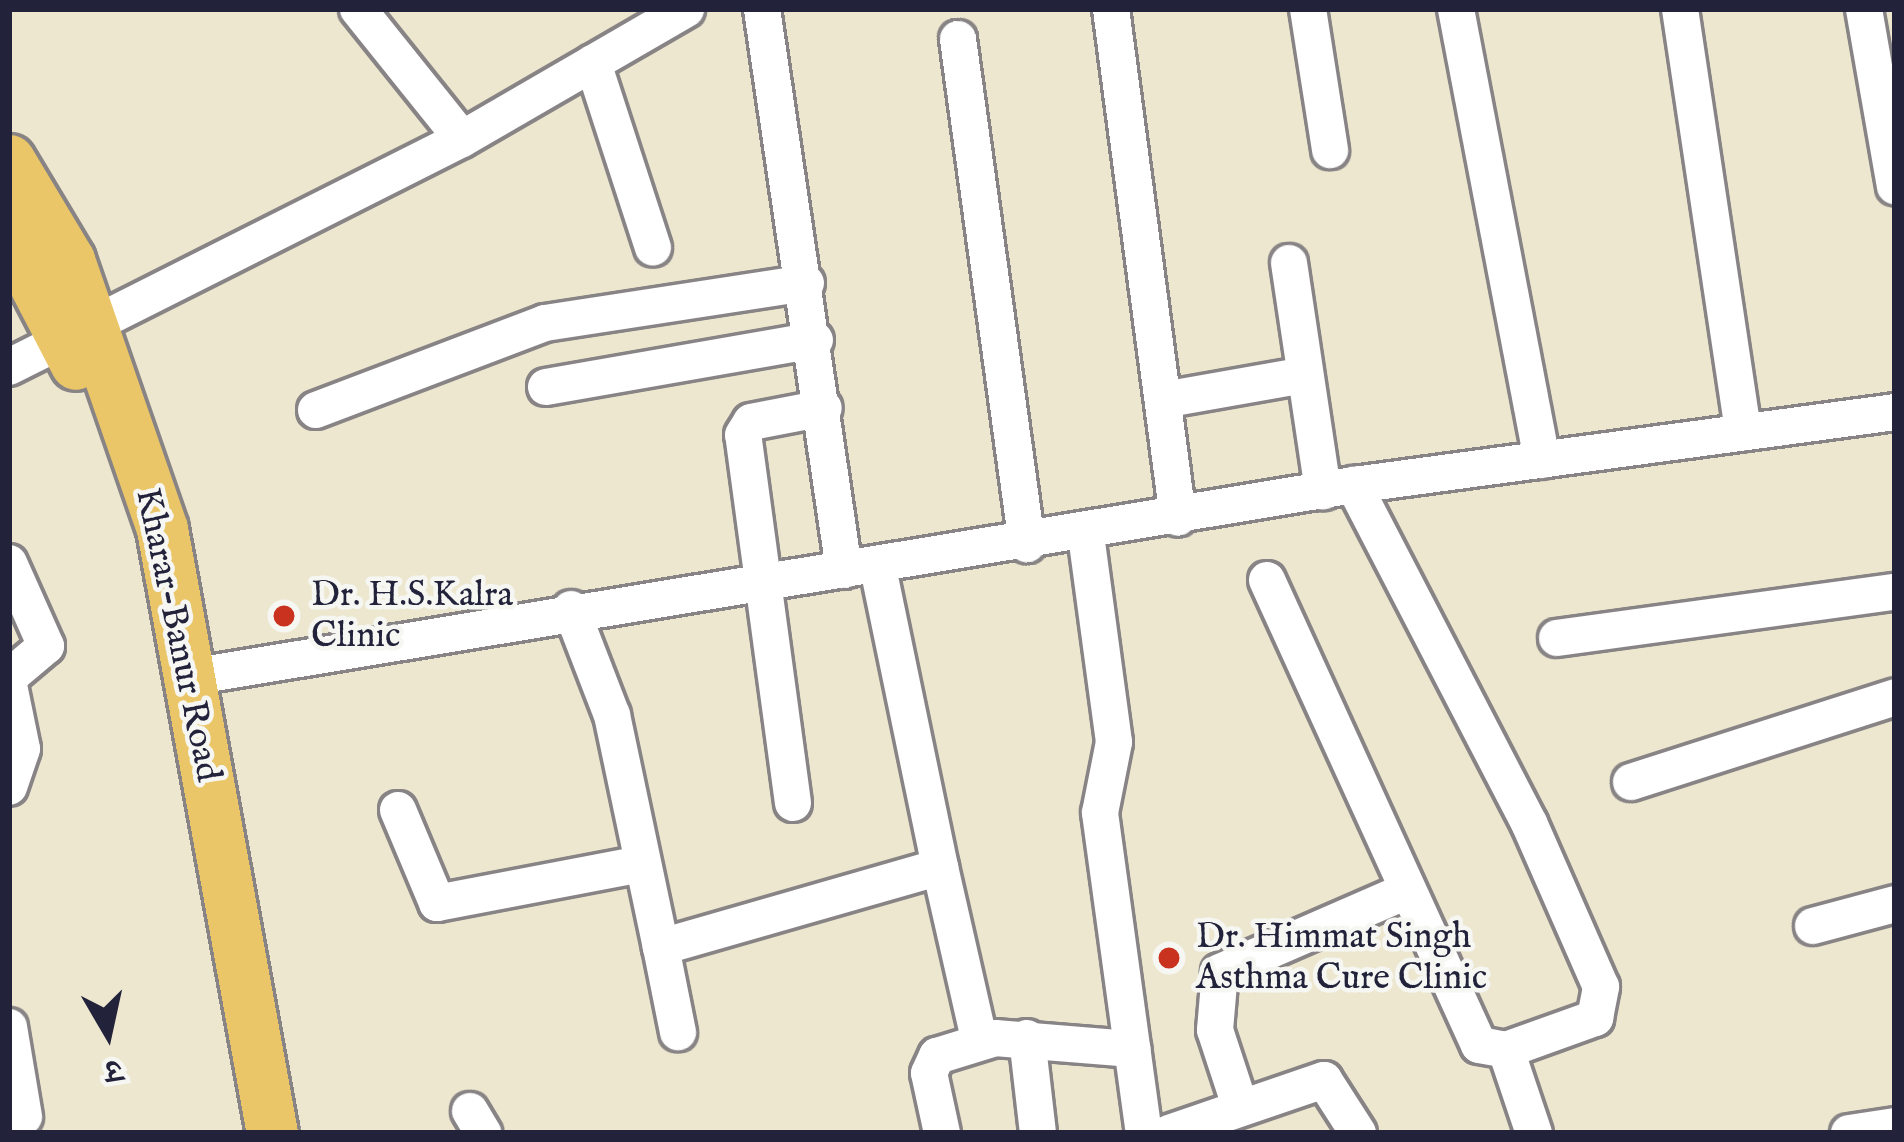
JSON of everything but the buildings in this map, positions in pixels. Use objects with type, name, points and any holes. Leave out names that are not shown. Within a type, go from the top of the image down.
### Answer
[{"type":"highway","name":"Kharar-Banur Road","points":[[9,160],[162,529],[272,1133]]},
{"type":"highway","points":[[9,236],[81,331],[140,590],[238,1133]]},
{"type":"street","points":[[358,9],[462,139]]},
{"type":"street","points":[[9,367],[462,139],[686,9]]},
{"type":"street","points":[[762,9],[824,408],[980,1039]]},
{"type":"street","points":[[1111,9],[1178,518]]},
{"type":"street","points":[[1308,9],[1330,150]]},
{"type":"street","points":[[1456,9],[1542,460]]},
{"type":"street","points":[[1680,9],[1743,432]]},
{"type":"street","points":[[1864,9],[1895,186]]},
{"type":"street","points":[[958,39],[1027,544]]},
{"type":"street","points":[[593,63],[653,248]]},
{"type":"street","points":[[1268,580],[1467,1028],[1479,1045],[1506,1050],[1595,1018],[1601,987],[1338,488],[1305,375],[1289,263]]},
{"type":"street","points":[[316,410],[544,323],[806,284]]},
{"type":"street","points":[[546,387],[815,340]]},
{"type":"street","points":[[1163,400],[1305,375]]},
{"type":"street","points":[[793,803],[743,435],[751,422],[824,408]]},
{"type":"street","points":[[190,677],[571,609],[1086,535],[1338,488],[1895,412]]},
{"type":"street","points":[[1086,535],[1114,742],[1100,813],[1144,1133]]},
{"type":"street","points":[[9,562],[46,646],[9,681],[22,749],[9,787]]},
{"type":"street","points":[[1557,638],[1895,592]]},
{"type":"street","points":[[571,609],[612,715],[678,1032]]},
{"type":"street","points":[[1631,782],[1895,697]]},
{"type":"street","points":[[398,810],[437,903],[641,864]]},
{"type":"street","points":[[661,947],[940,867]]},
{"type":"street","points":[[1240,1106],[1215,1030],[1220,972],[1406,891]]},
{"type":"street","points":[[1813,926],[1895,904]]},
{"type":"street","points":[[9,1027],[32,1128]]},
{"type":"street","points":[[942,1133],[929,1065],[980,1039],[1027,1037],[1132,1049]]},
{"type":"street","points":[[1027,1037],[1038,1133]]},
{"type":"street","points":[[1506,1050],[1534,1133]]},
{"type":"street","points":[[1168,1133],[1324,1080],[1358,1133]]},
{"type":"street","points":[[1850,1133],[1895,1126]]},
{"type":"place","name":"Dr. H.S.Kalra Clinic","points":[[284,616]]},
{"type":"place","name":"Dr. Himmat Singh Asthma Cure Clinic","points":[[1169,958]]}]
